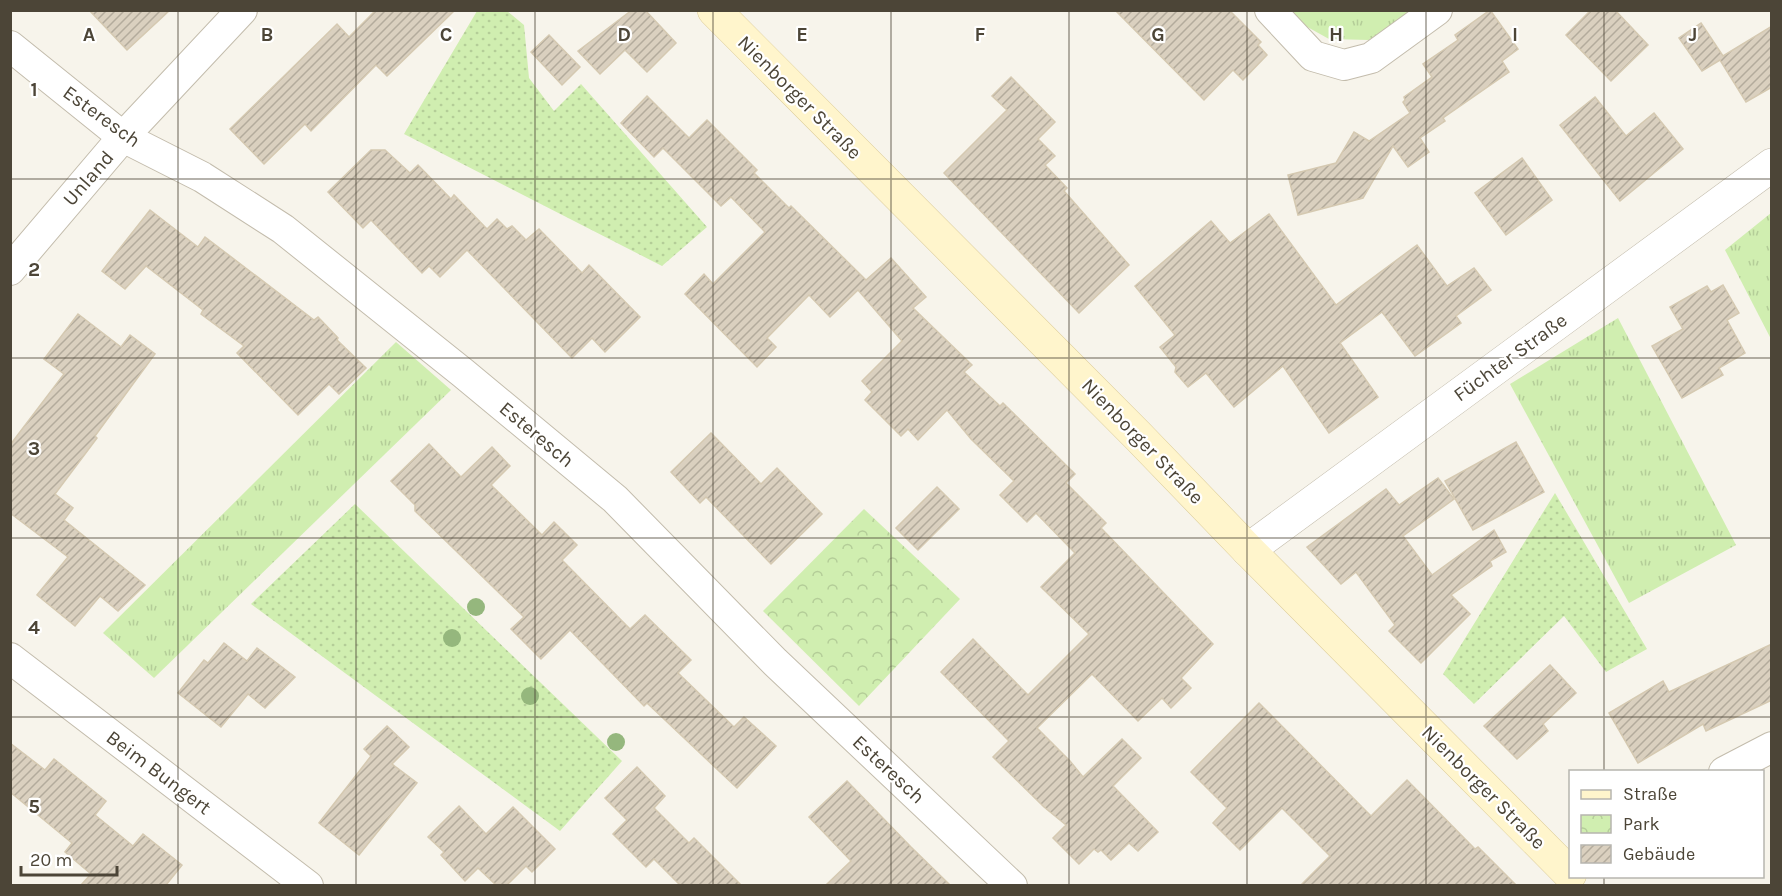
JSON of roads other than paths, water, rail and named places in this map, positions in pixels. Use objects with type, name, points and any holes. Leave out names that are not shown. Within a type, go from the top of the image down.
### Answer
[{"type":"main road","name":"Nienborger Straße","points":[[714,10],[1138,436],[1248,550],[1569,870]]},
{"type":"street","name":"Unland","points":[[10,270],[123,137],[242,10]]},
{"type":"street","points":[[1270,10],[1313,56],[1344,65],[1371,58],[1437,10]]},
{"type":"street","name":"Esteresch","points":[[10,46],[123,137],[202,177],[283,229],[464,373],[615,499],[775,662],[1012,885]]},
{"type":"street","name":"Füchter Straße","points":[[1248,550],[1772,165]]},
{"type":"street","name":"Beim Bungert","points":[[10,657],[308,885]]},
{"type":"street","points":[[1726,770],[1772,747]]}]
